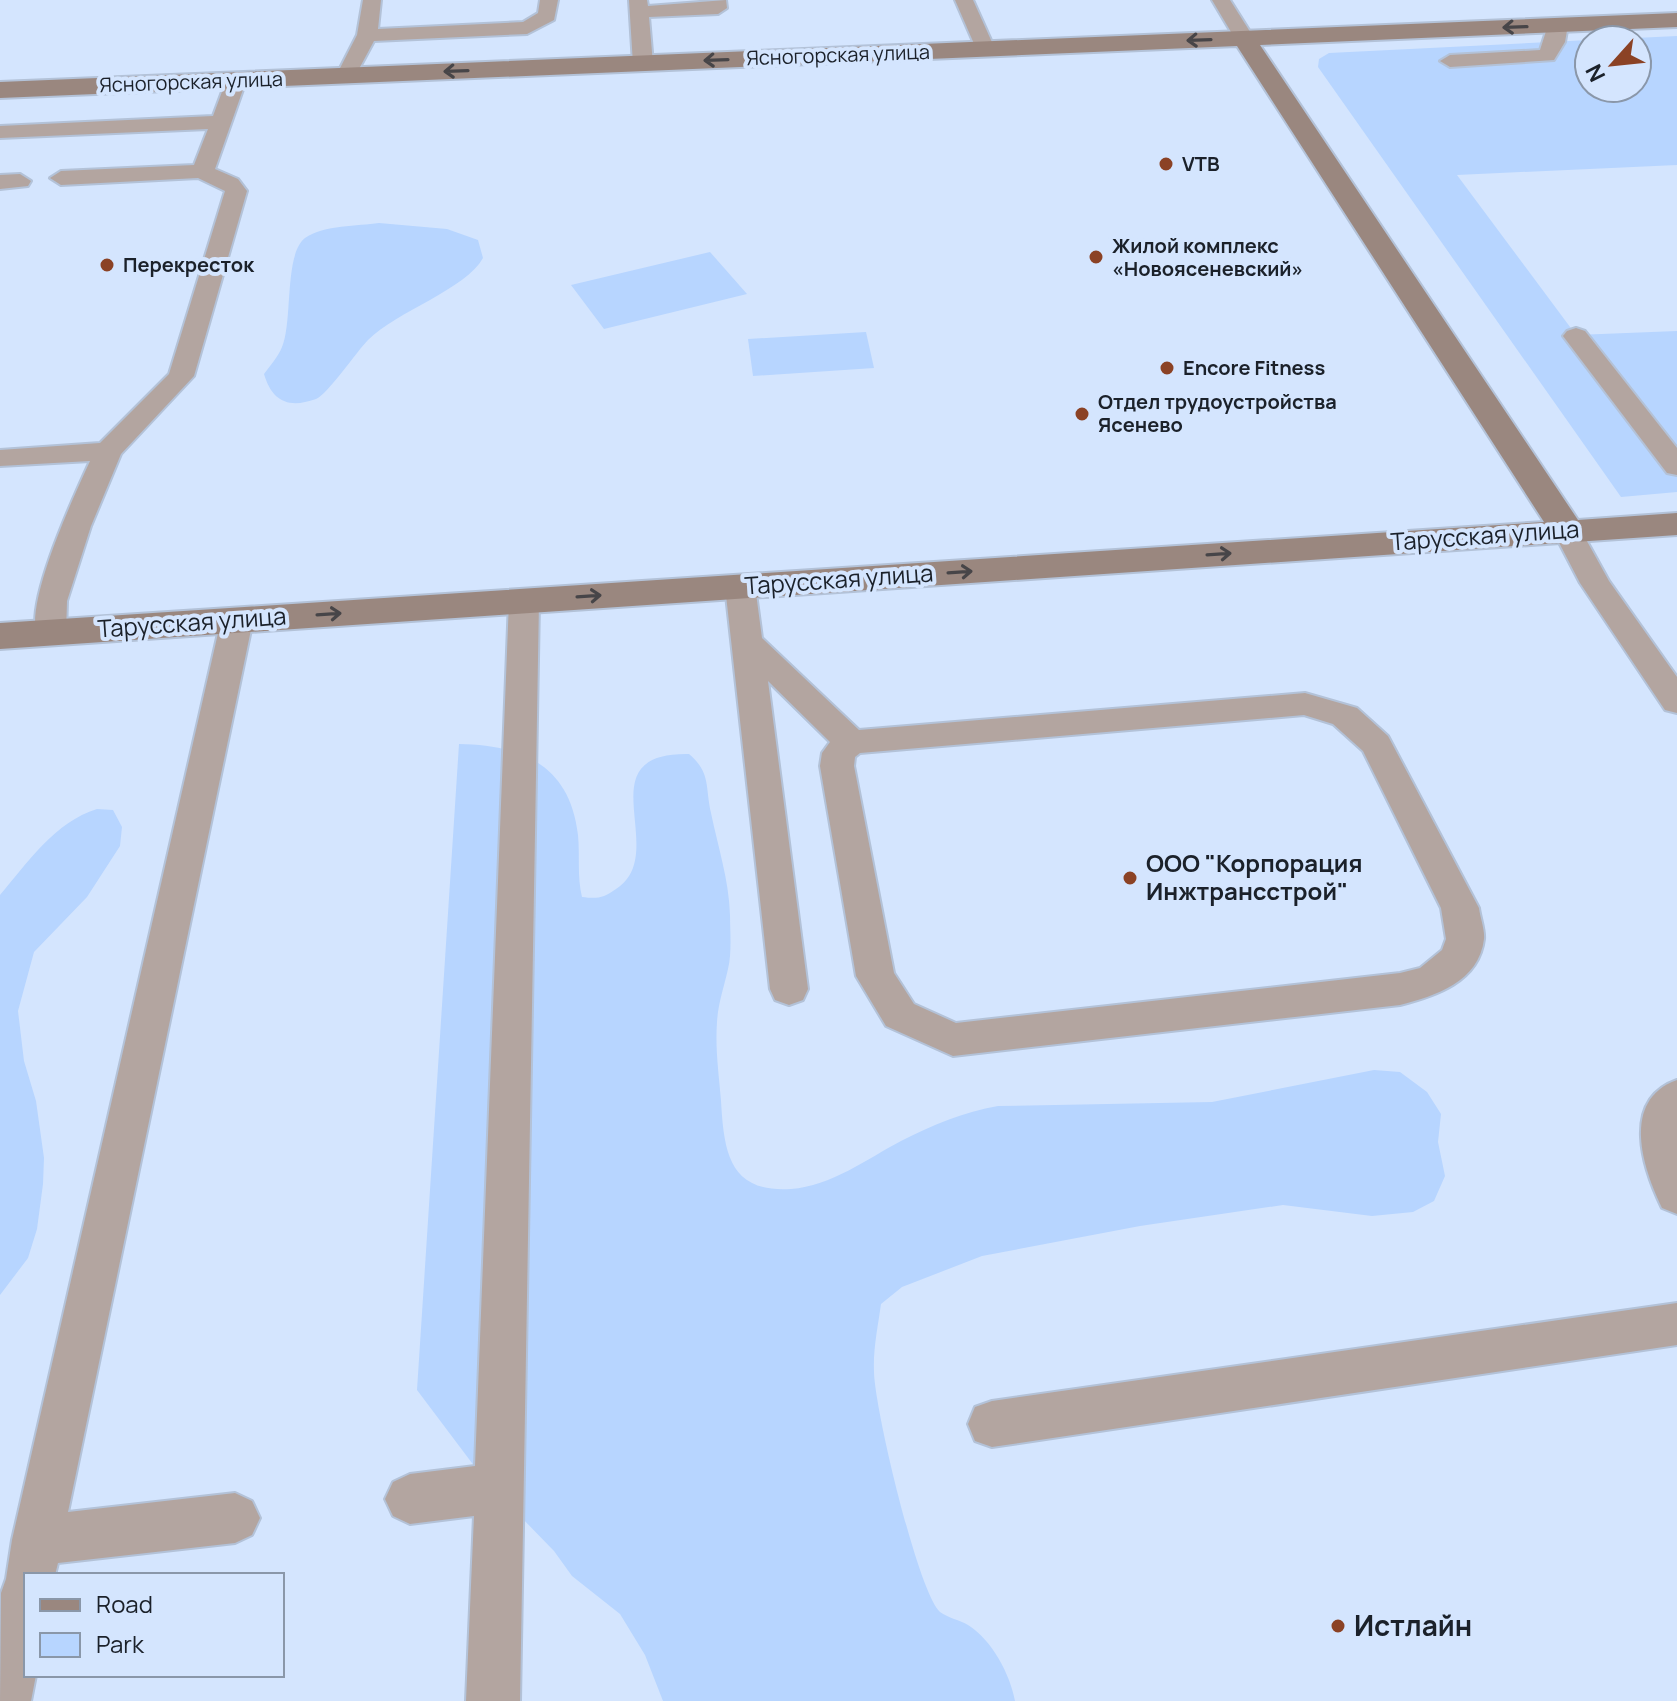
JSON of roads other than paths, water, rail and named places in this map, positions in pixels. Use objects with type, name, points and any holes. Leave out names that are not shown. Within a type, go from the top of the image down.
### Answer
[{"type":"main road","name":"Ясногорская улица","points":[[0,90],[1677,20]]},
{"type":"main road","points":[[1244,38],[1568,531]]},
{"type":"main road","name":"Тарусская улица","points":[[0,636],[1677,524]]},
{"type":"lane","points":[[346,76],[367,35],[372,0]]},
{"type":"lane","points":[[367,35],[527,28],[547,16],[549,0]]},
{"type":"lane","points":[[643,64],[639,6],[718,8],[717,0]]},
{"type":"lane","points":[[964,0],[985,49]]},
{"type":"lane","points":[[1221,0],[1244,38]]},
{"type":"lane","points":[[1450,61],[1547,56],[1555,42],[1558,25]]},
{"type":"lane","points":[[203,171],[236,81]]},
{"type":"lane","points":[[0,132],[220,122]]},
{"type":"lane","points":[[50,633],[52,601],[76,526],[108,451],[181,376],[236,191],[229,183],[203,171],[61,178]]},
{"type":"lane","points":[[1576,336],[1677,467]]},
{"type":"lane","points":[[0,458],[108,451]]},
{"type":"lane","points":[[1568,531],[1595,583],[1677,702]]},
{"type":"lane","points":[[740,586],[789,989]]},
{"type":"lane","points":[[493,1701],[524,601]]},
{"type":"lane","points":[[235,1518],[33,1558],[237,620]]},
{"type":"lane","points":[[747,642],[851,742],[1305,704],[1345,716],[1376,744],[1460,908],[1465,939],[1457,959],[1432,981],[1400,989],[953,1040],[900,1015],[875,976],[837,766],[839,753],[851,742]]},
{"type":"lane","points":[[1677,1097],[1665,1117],[1659,1145],[1677,1195]]},
{"type":"lane","points":[[992,1424],[1677,1324]]},
{"type":"lane","points":[[410,1499],[499,1488]]},
{"type":"lane","points":[[4,1701],[24,1603]]},
{"type":"place","name":"VTB","points":[[1166,164]]},
{"type":"place","name":"Жилой комплекс «Новоясеневский»","points":[[1096,257]]},
{"type":"place","name":"Перекресток","points":[[107,265]]},
{"type":"place","name":"Encore Fitness","points":[[1167,368]]},
{"type":"place","name":"Отдел трудоустройства Ясенево","points":[[1082,414]]},
{"type":"place","name":"ООО \"Корпорация Инжтрансстрой\"","points":[[1130,878]]},
{"type":"place","name":"Истлайн","points":[[1338,1626]]}]
